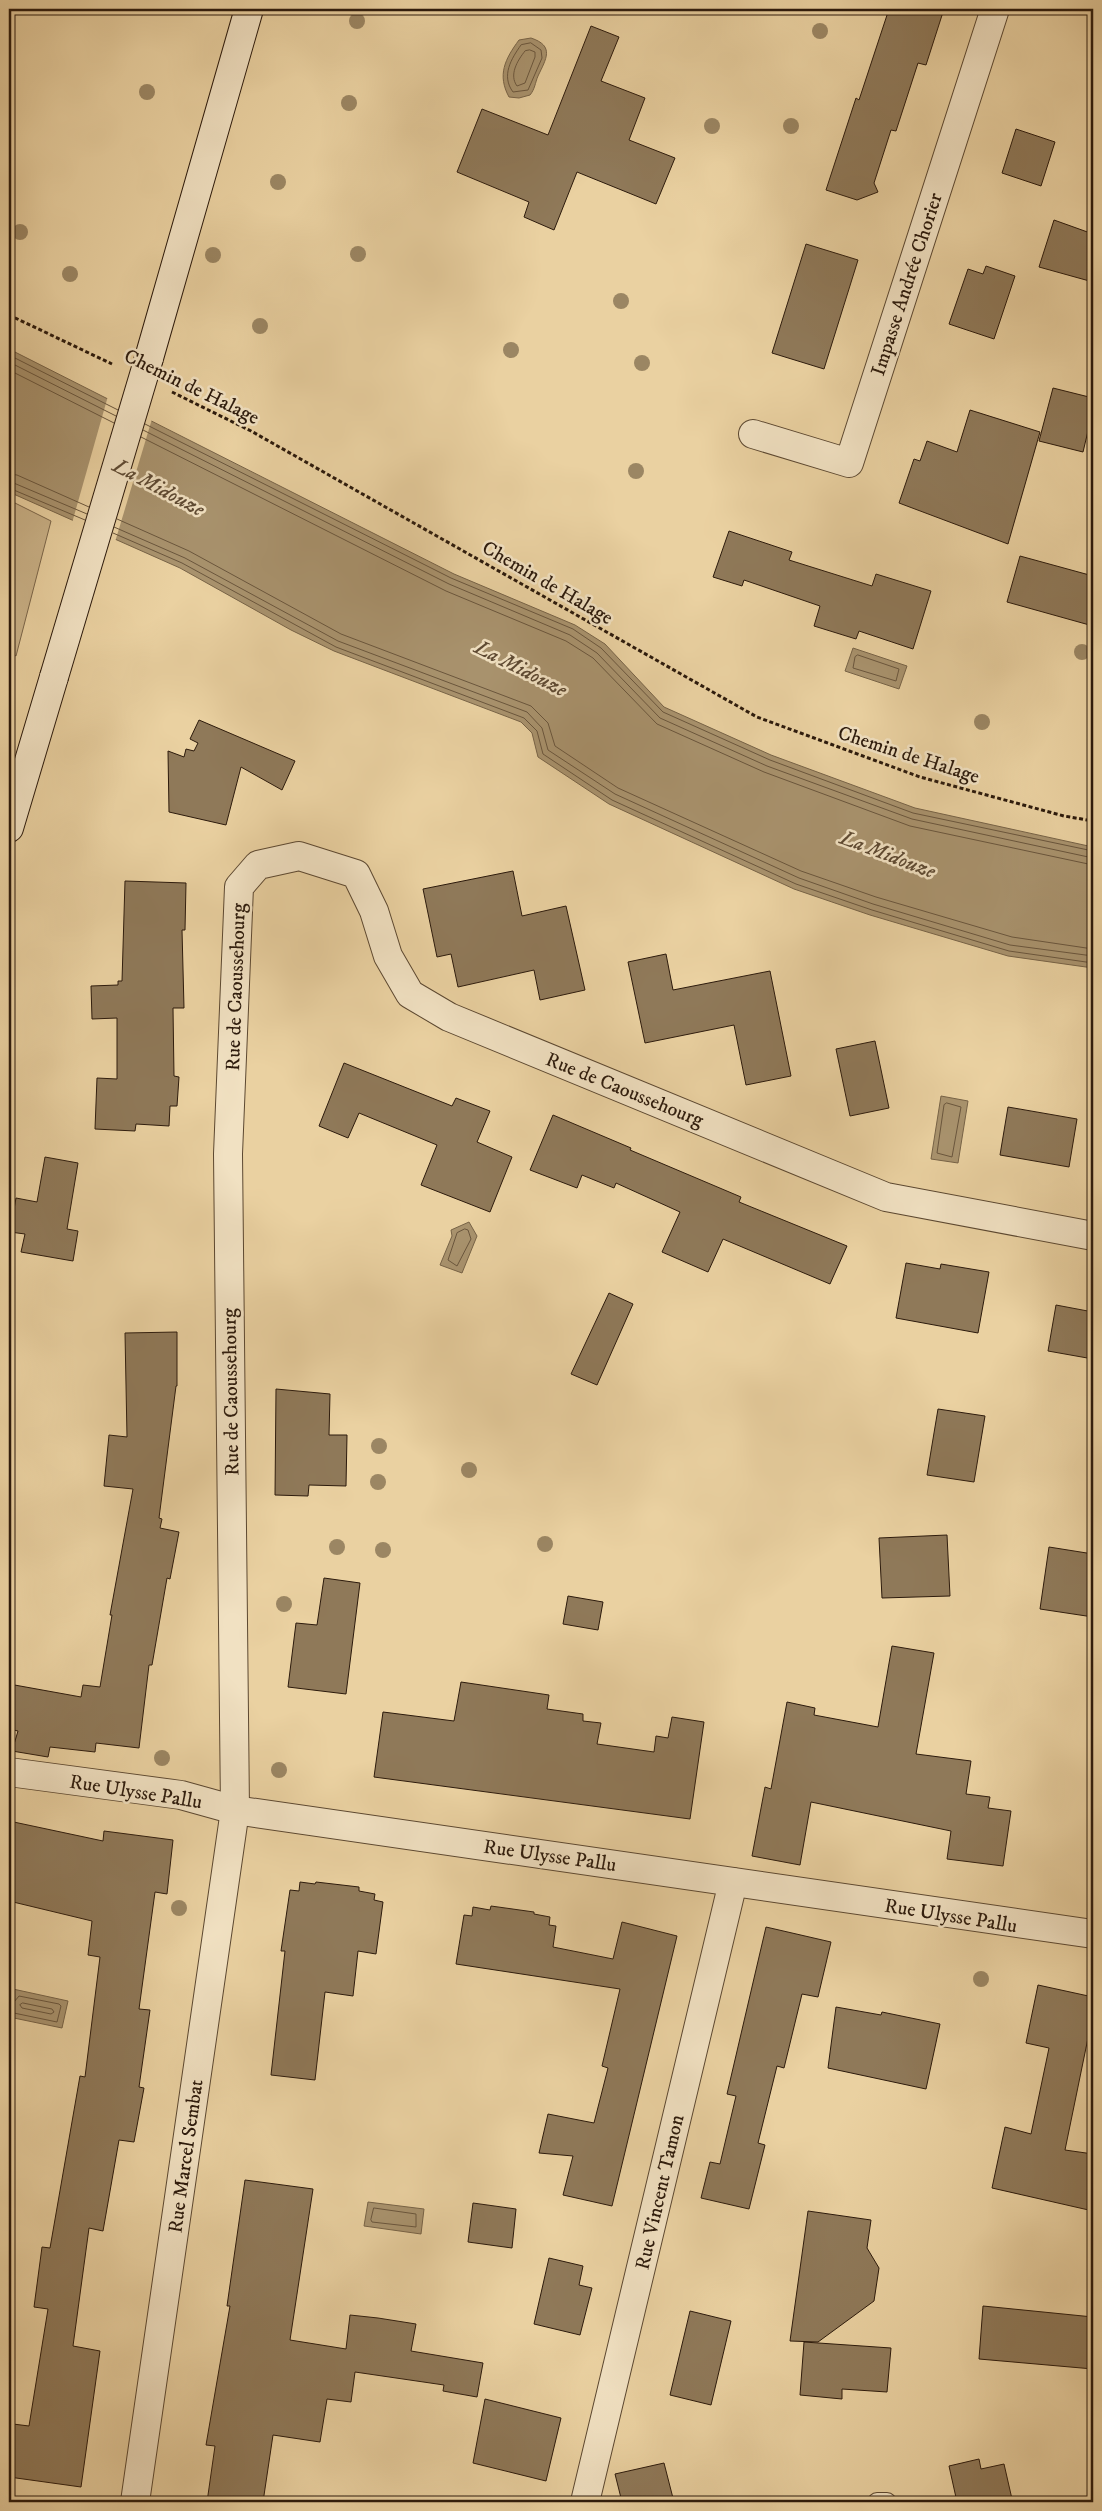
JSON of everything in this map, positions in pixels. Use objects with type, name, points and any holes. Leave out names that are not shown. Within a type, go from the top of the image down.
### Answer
[{"type":"street","points":[[9,828],[149,358],[249,9]]},
{"type":"street","name":"Impasse Andrée Chorier","points":[[753,434],[849,464],[995,9]]},
{"type":"street","name":"Rue de Caoussehourg","points":[[235,1810],[228,1154],[239,887],[258,864],[299,856],[356,874],[374,910],[388,956],[410,994],[449,1017],[886,1197],[1093,1236]]},
{"type":"street","name":"Rue Ulysse Pallu","points":[[9,1772],[182,1795],[235,1810],[1093,1934]]},
{"type":"street","name":"Rue Marcel Sembat","points":[[135,2502],[235,1810]]},
{"type":"street","name":"Rue Vincent Tamon","points":[[585,2502],[733,1882]]},
{"type":"lane","points":[[877,2502],[887,2502]]},
{"type":"path","name":"Chemin de Halage","points":[[9,315],[120,368]]},
{"type":"path","name":"Chemin de Halage","points":[[168,390],[251,431],[757,717],[920,777],[1064,816],[1093,821]]},
{"type":"shaded area","points":[[9,500],[51,521],[16,656],[9,652]]},
{"type":"water","points":[[531,38],[539,41],[546,49],[546,59],[530,95],[519,98],[509,97],[505,89],[504,67],[519,40]]},
{"type":"water","name":"La Midouze","points":[[9,349],[454,574],[575,625],[605,644],[664,707],[771,755],[915,808],[1093,847],[1093,968],[1008,956],[870,915],[794,889],[609,804],[538,757],[532,733],[521,722],[334,651],[291,630],[180,568],[9,492]]},
{"type":"water","points":[[853,648],[907,666],[899,689],[845,671]]},
{"type":"water","points":[[941,1096],[968,1101],[958,1163],[931,1159]]},
{"type":"water","points":[[469,1222],[477,1236],[462,1273],[440,1265],[452,1236],[451,1230]]},
{"type":"water","points":[[13,1989],[68,2001],[62,2028],[9,2017]]},
{"type":"water","points":[[368,2202],[424,2209],[421,2234],[364,2226]]},
{"type":"pier","points":[[108,396],[152,419],[115,542],[72,523]]},
{"type":"building","points":[[889,9],[944,9],[926,65],[918,63],[896,131],[891,130],[874,183],[878,192],[857,200],[826,190],[856,98],[859,100]]},
{"type":"building","points":[[591,26],[619,37],[601,81],[645,98],[629,140],[675,158],[656,204],[577,172],[554,230],[524,217],[529,202],[457,172],[482,109],[548,135]]},
{"type":"building","points":[[1016,129],[1055,142],[1041,186],[1002,173]]},
{"type":"building","points":[[1054,220],[1093,234],[1093,282],[1039,267]]},
{"type":"building","points":[[806,244],[858,260],[824,369],[772,353]]},
{"type":"building","points":[[986,266],[1015,276],[994,339],[949,324],[968,269],[983,274]]},
{"type":"building","points":[[1053,388],[1093,398],[1093,410],[1083,452],[1039,441]]},
{"type":"building","points":[[970,410],[1040,432],[1008,544],[899,503],[914,459],[920,461],[927,441],[957,452]]},
{"type":"building","points":[[729,531],[792,552],[789,560],[872,586],[876,574],[931,591],[913,649],[859,631],[856,639],[814,626],[820,606],[744,580],[742,586],[713,577]]},
{"type":"building","points":[[1020,556],[1093,576],[1093,626],[1007,602]]},
{"type":"building","points":[[199,720],[295,761],[282,790],[241,767],[226,825],[169,812],[168,751],[184,757],[186,749],[194,751],[198,743],[190,739]]},
{"type":"building","points":[[513,871],[522,916],[566,906],[585,990],[540,1000],[534,970],[458,987],[451,954],[437,957],[423,889]]},
{"type":"building","points":[[125,881],[186,883],[185,930],[182,930],[184,1008],[173,1008],[174,1076],[179,1077],[177,1106],[170,1106],[169,1126],[136,1124],[135,1131],[95,1129],[97,1078],[117,1079],[117,1018],[92,1019],[91,986],[118,985],[118,981],[122,981]]},
{"type":"building","points":[[666,954],[673,990],[770,971],[791,1076],[746,1085],[734,1025],[645,1043],[628,962]]},
{"type":"building","points":[[875,1041],[889,1108],[850,1116],[836,1049]]},
{"type":"building","points":[[344,1063],[452,1106],[456,1098],[490,1111],[477,1142],[512,1157],[490,1212],[421,1185],[437,1145],[359,1113],[348,1138],[319,1126]]},
{"type":"building","points":[[1008,1107],[1077,1119],[1069,1167],[1000,1155]]},
{"type":"building","points":[[553,1115],[741,1197],[739,1202],[847,1246],[830,1284],[723,1239],[708,1272],[662,1252],[680,1212],[616,1183],[614,1188],[582,1175],[577,1188],[530,1170]]},
{"type":"building","points":[[45,1157],[78,1163],[67,1229],[78,1231],[73,1261],[21,1252],[25,1234],[10,1232],[16,1198],[37,1202]]},
{"type":"building","points":[[906,1263],[940,1269],[941,1264],[989,1272],[978,1333],[896,1318]]},
{"type":"building","points":[[609,1293],[633,1304],[597,1385],[571,1374]]},
{"type":"building","points":[[1056,1305],[1093,1312],[1093,1359],[1048,1351]]},
{"type":"building","points":[[177,1332],[177,1386],[159,1518],[162,1519],[160,1528],[179,1532],[170,1579],[167,1578],[152,1665],[149,1665],[139,1748],[96,1743],[95,1752],[50,1747],[48,1757],[12,1751],[18,1731],[9,1729],[9,1684],[81,1697],[83,1685],[100,1687],[112,1615],[110,1615],[133,1489],[104,1486],[109,1435],[127,1437],[125,1333]]},
{"type":"building","points":[[276,1389],[330,1394],[329,1435],[347,1435],[346,1486],[309,1485],[308,1496],[275,1495]]},
{"type":"building","points":[[938,1409],[985,1416],[974,1482],[927,1475]]},
{"type":"building","points":[[947,1535],[950,1596],[882,1598],[879,1538]]},
{"type":"building","points":[[1049,1547],[1093,1554],[1093,1617],[1040,1609]]},
{"type":"building","points":[[324,1578],[360,1583],[346,1694],[288,1687],[296,1623],[317,1625]]},
{"type":"building","points":[[568,1596],[603,1602],[598,1630],[563,1624]]},
{"type":"building","points":[[892,1646],[934,1653],[916,1754],[971,1761],[966,1794],[990,1797],[988,1808],[1011,1811],[1003,1866],[947,1859],[951,1831],[811,1802],[800,1865],[752,1856],[765,1787],[771,1789],[787,1702],[815,1708],[814,1715],[878,1727]]},
{"type":"building","points":[[461,1682],[549,1695],[547,1709],[583,1714],[583,1721],[601,1723],[597,1744],[654,1752],[656,1736],[668,1738],[672,1717],[704,1722],[690,1819],[374,1777],[383,1712],[454,1721]]},
{"type":"building","points":[[9,1821],[103,1841],[104,1831],[173,1840],[167,1894],[155,1892],[139,2009],[150,2010],[139,2087],[144,2088],[134,2142],[119,2140],[103,2231],[89,2228],[73,2346],[100,2351],[81,2487],[9,2477],[9,2455],[13,2424],[29,2426],[48,2309],[34,2307],[42,2247],[50,2248],[80,2076],[85,2077],[100,1957],[88,1955],[92,1921],[9,1901]]},
{"type":"building","points":[[300,1882],[359,1887],[359,1891],[375,1894],[374,1900],[383,1902],[376,1954],[358,1951],[353,1996],[325,1992],[315,2080],[271,2075],[285,1951],[281,1951],[290,1890],[299,1891]]},
{"type":"building","points":[[491,1906],[534,1912],[534,1914],[550,1917],[549,1925],[556,1926],[553,1947],[613,1959],[622,1922],[677,1936],[612,2206],[563,2195],[573,2156],[539,2153],[548,2114],[594,2123],[608,2068],[602,2066],[620,1989],[456,1964],[464,1915],[472,1916],[473,1907],[490,1910]]},
{"type":"building","points":[[766,1927],[831,1942],[818,1997],[802,1994],[784,2068],[777,2066],[758,2143],[765,2145],[749,2209],[701,2198],[710,2162],[720,2164],[736,2096],[727,2094]]},
{"type":"building","points":[[1038,1985],[1093,1997],[1093,2039],[1088,2038],[1065,2150],[1093,2154],[1093,2211],[992,2188],[1005,2127],[1031,2134],[1049,2048],[1026,2043]]},
{"type":"building","points":[[836,2007],[881,2015],[882,2012],[940,2024],[926,2089],[828,2068]]},
{"type":"building","points":[[245,2180],[313,2189],[290,2340],[346,2349],[350,2315],[378,2318],[416,2324],[411,2351],[483,2363],[477,2397],[443,2391],[444,2385],[355,2372],[351,2402],[327,2399],[320,2442],[273,2435],[263,2502],[207,2502],[215,2446],[206,2445],[230,2306],[227,2306]]},
{"type":"building","points":[[473,2203],[516,2209],[512,2248],[468,2242]]},
{"type":"building","points":[[808,2211],[871,2220],[867,2248],[879,2268],[874,2301],[818,2342],[790,2341]]},
{"type":"building","points":[[549,2258],[583,2266],[579,2285],[592,2288],[580,2335],[534,2324]]},
{"type":"building","points":[[983,2306],[1093,2317],[1093,2369],[979,2359]]},
{"type":"building","points":[[690,2311],[731,2321],[711,2405],[670,2395]]},
{"type":"building","points":[[804,2342],[891,2348],[887,2392],[842,2389],[842,2399],[800,2395]]},
{"type":"building","points":[[485,2399],[561,2418],[546,2481],[473,2463]]},
{"type":"building","points":[[979,2459],[981,2469],[1004,2464],[1012,2499],[996,2502],[957,2502],[949,2466]]},
{"type":"building","points":[[664,2463],[674,2502],[622,2502],[615,2474]]}]
